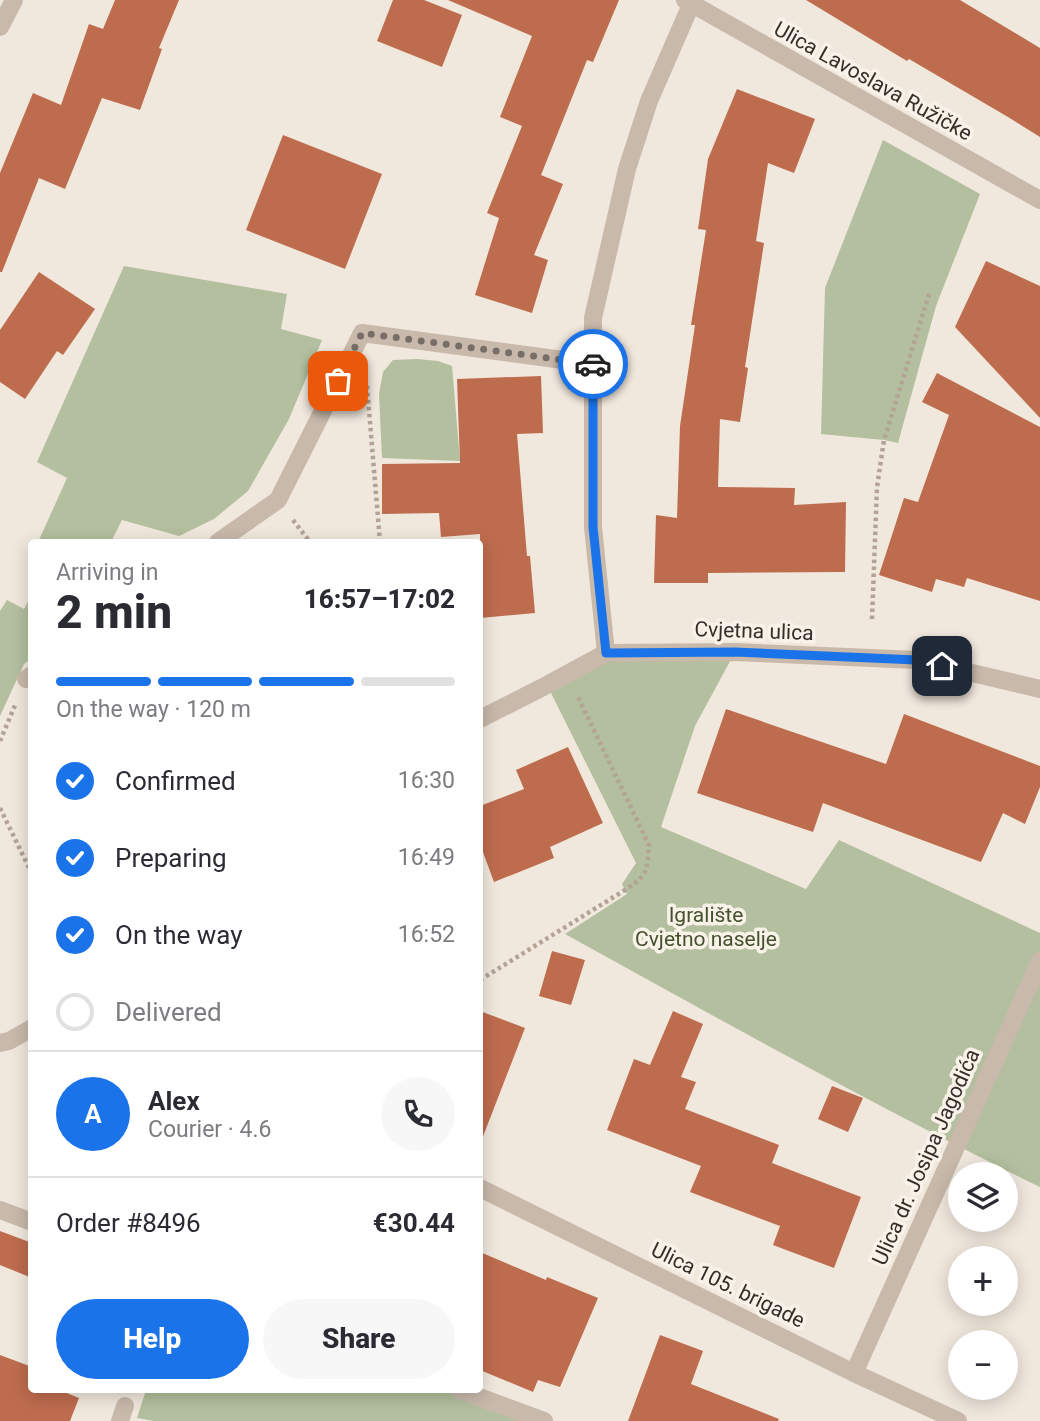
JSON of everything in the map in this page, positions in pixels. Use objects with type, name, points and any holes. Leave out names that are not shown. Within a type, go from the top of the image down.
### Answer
[{"type":"street","points":[[0,27],[14,0]]},
{"type":"street","points":[[606,653],[593,527],[593,318],[627,169],[649,101],[690,1]]},
{"type":"street","name":"Ulica Lavoslava Ružičke","points":[[690,1],[1040,200]]},
{"type":"street","points":[[222,539],[278,500],[362,333],[593,363]]},
{"type":"street","name":"Cvjetna ulica","points":[[483,717],[606,653],[735,652],[917,660],[1040,690]]},
{"type":"street","name":"Ulica dr. Josipa Jagodića","points":[[854,1373],[1040,961]]},
{"type":"street","points":[[0,1043],[28,1030]]},
{"type":"street","name":"Ulica 105. brigade","points":[[483,1189],[854,1373],[958,1421]]},
{"type":"street","points":[[0,1210],[28,1220]]},
{"type":"street","points":[[468,1393],[544,1421]]},
{"type":"path","points":[[872,619],[877,487],[884,439],[930,291]]},
{"type":"path","points":[[367,385],[380,539]]},
{"type":"path","points":[[483,978],[640,880],[648,868],[649,845],[567,674]]},
{"type":"path","points":[[0,741],[28,679]]},
{"type":"path","points":[[0,808],[28,866]]},
{"type":"green space","points":[[883,140],[980,194],[936,306],[898,443],[821,434],[825,288]]},
{"type":"green space","points":[[124,266],[287,294],[281,329],[322,340],[289,419],[248,491],[214,519],[179,536],[122,520],[112,539],[39,539],[67,478],[37,462]]},
{"type":"green space","points":[[393,360],[438,361],[452,366],[460,461],[382,458],[379,394],[383,372]]},
{"type":"green space","points":[[7,600],[24,609],[28,602],[28,661],[24,664],[0,716],[0,611]]},
{"type":"green space","name":"Igralište Cvjetno naselje","points":[[735,652],[695,726],[661,827],[806,889],[839,840],[1040,933],[1040,1187],[1018,1176],[1018,1162],[990,1162],[980,1157],[860,1095],[565,934],[627,894],[622,884],[636,863],[547,685],[606,653]]},
{"type":"green space","points":[[145,1393],[468,1393],[544,1421],[154,1421],[137,1418]]},
{"type":"building","points":[[115,0],[179,0],[159,48],[162,49],[140,110],[102,98],[65,189],[39,178],[0,272],[0,173],[33,93],[61,105],[89,24],[103,29]]},
{"type":"building","points":[[393,0],[424,0],[462,15],[442,67],[377,41]]},
{"type":"building","points":[[448,0],[619,0],[593,62],[587,60],[541,175],[563,184],[534,255],[548,260],[532,313],[475,295],[499,218],[487,213],[522,126],[500,117],[532,36]]},
{"type":"building","points":[[806,0],[960,0],[1040,48],[1040,137],[909,59],[907,61]]},
{"type":"building","points":[[737,89],[815,119],[794,173],[768,163],[756,241],[764,243],[745,367],[748,368],[740,422],[720,419],[718,487],[795,488],[794,505],[846,502],[845,572],[708,573],[708,583],[654,583],[656,515],[677,518],[680,426],[695,325],[691,325],[706,230],[698,229],[708,159]]},
{"type":"building","points":[[283,135],[382,174],[345,269],[246,230]]},
{"type":"building","points":[[986,261],[1040,286],[1040,418],[955,327]]},
{"type":"building","points":[[39,272],[95,309],[63,355],[57,351],[25,399],[0,382],[0,330]]},
{"type":"building","points":[[937,373],[1040,427],[1040,601],[967,578],[964,587],[936,579],[932,592],[879,575],[904,498],[918,502],[949,415],[922,402]]},
{"type":"building","points":[[541,376],[543,433],[517,434],[527,556],[530,556],[535,613],[483,618],[483,539],[480,539],[480,534],[441,537],[439,513],[382,514],[382,464],[460,463],[457,379]]},
{"type":"building","points":[[726,709],[886,764],[904,714],[1040,766],[1040,787],[1025,824],[1003,813],[981,862],[823,803],[813,832],[697,793]]},
{"type":"building","points":[[568,747],[603,823],[550,847],[554,858],[494,882],[483,852],[483,805],[524,789],[516,770]]},
{"type":"building","points":[[552,951],[585,960],[571,1005],[539,996]]},
{"type":"building","points":[[673,1011],[703,1024],[681,1077],[696,1082],[685,1109],[779,1145],[772,1163],[861,1197],[834,1268],[773,1245],[780,1226],[690,1192],[701,1166],[607,1130],[634,1059],[650,1065]]},
{"type":"building","points":[[483,1012],[525,1028],[483,1136]]},
{"type":"building","points":[[832,1086],[863,1098],[848,1132],[818,1119]]},
{"type":"building","points":[[0,1231],[28,1242],[28,1276],[0,1265]]},
{"type":"building","points":[[483,1253],[598,1298],[560,1387],[538,1380],[533,1392],[483,1371]]},
{"type":"building","points":[[660,1335],[703,1351],[691,1384],[779,1419],[778,1421],[628,1421]]},
{"type":"building","points":[[0,1355],[28,1366],[28,1393],[66,1393],[79,1398],[70,1421],[0,1421]]},
{"type":"way so far","points":[[338,381],[362,333],[593,364]]},
{"type":"route","points":[[593,364],[593,527],[606,653],[743,652],[917,660],[942,666]]}]
